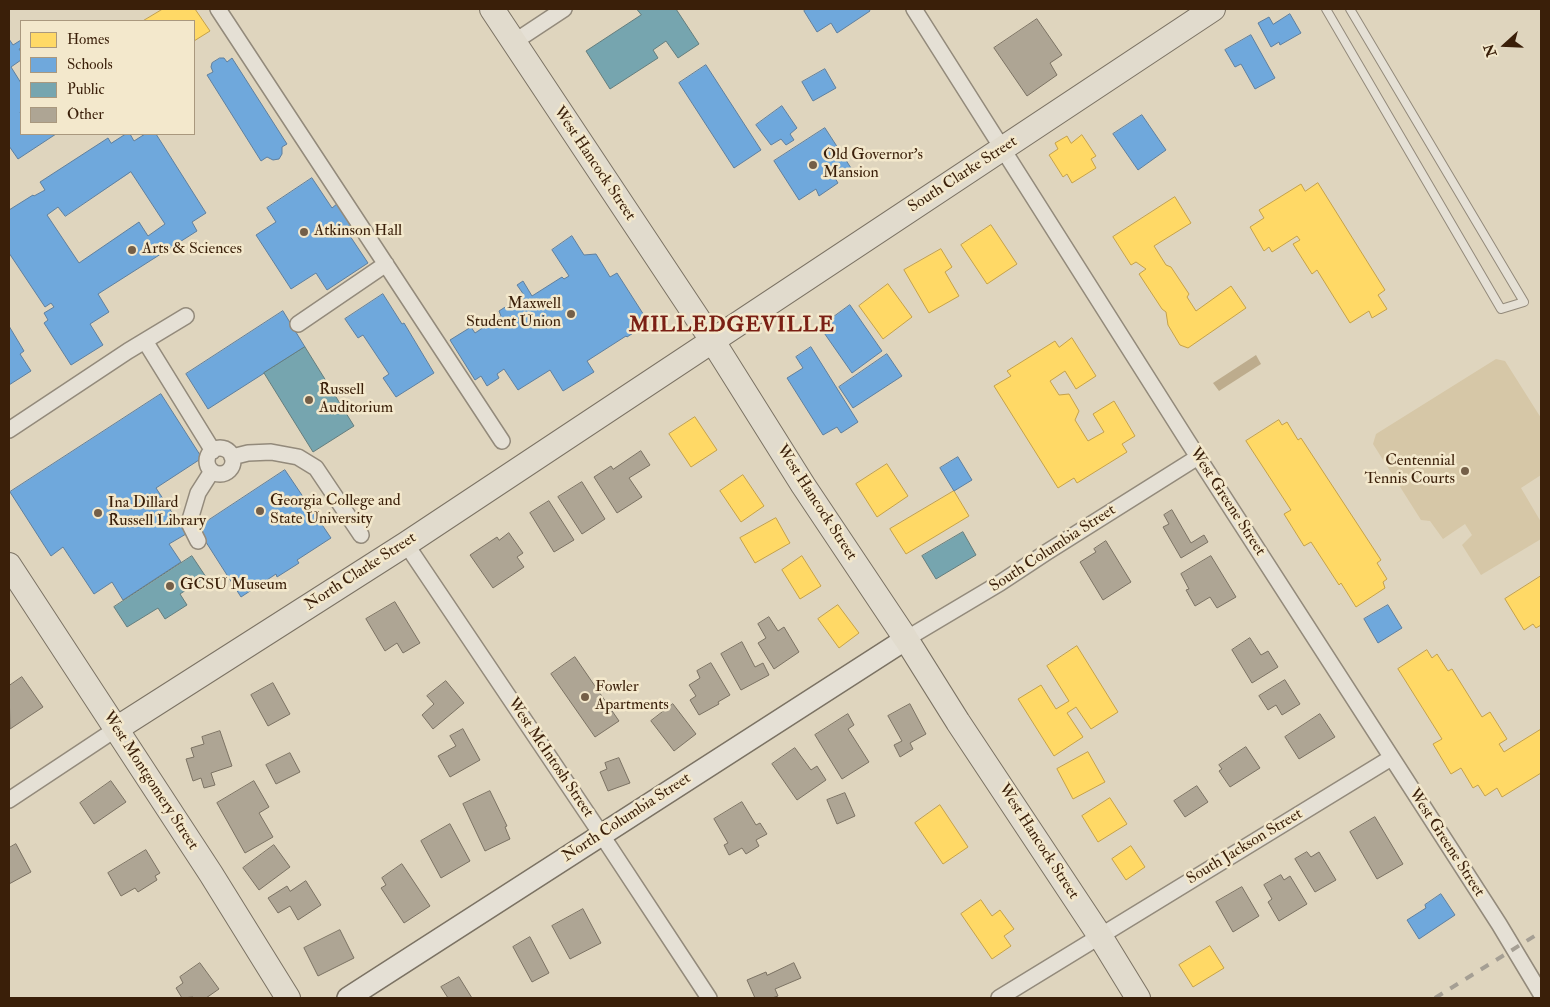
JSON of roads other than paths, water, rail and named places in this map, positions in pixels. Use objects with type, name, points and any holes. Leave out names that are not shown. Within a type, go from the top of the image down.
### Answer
[{"type":"main road","name":"West Hancock Street","points":[[492,9],[712,340],[803,484],[1100,936],[1138,998]]},
{"type":"main road","name":"South Clarke Street","points":[[712,340],[1213,9]]},
{"type":"main road","name":"North Clarke Street","points":[[116,729],[406,544],[712,340]]},
{"type":"main road","name":"West Montgomery Street","points":[[9,565],[211,874],[288,998]]},
{"type":"street","points":[[218,9],[502,441]]},
{"type":"street","points":[[514,42],[564,9]]},
{"type":"street","name":"West Greene Street","points":[[914,9],[1198,457],[1499,924],[1541,994]]},
{"type":"street","points":[[298,324],[386,264]]},
{"type":"street","points":[[9,430],[186,316]]},
{"type":"street","points":[[145,341],[213,450]]},
{"type":"street","points":[[225,449],[232,457],[232,466],[227,472],[220,474],[212,472],[207,461],[208,457],[213,450],[225,449]]},
{"type":"street","points":[[232,457],[248,453],[271,452],[298,457],[316,468],[361,535]]},
{"type":"street","name":"South Columbia Street","points":[[906,639],[1000,583],[1198,457]]},
{"type":"street","points":[[198,541],[189,523],[198,493],[212,472]]},
{"type":"street","name":"West McIntosh Street","points":[[406,544],[709,998]]},
{"type":"street","name":"North Columbia Street","points":[[348,998],[906,639]]},
{"type":"street","name":"North Clarke Street","points":[[9,800],[116,729]]},
{"type":"street","name":"South Jackson Street","points":[[998,998],[1391,758]]},
{"type":"lane","points":[[1326,9],[1501,309],[1524,302],[1350,9]]},
{"type":"railway","points":[[1435,998],[1541,932]]},
{"type":"place","name":"Old Governor's Mansion","points":[[813,165]]},
{"type":"place","name":"Atkinson Hall","points":[[304,232]]},
{"type":"place","name":"Arts & Sciences","points":[[132,250]]},
{"type":"place","name":"Maxwell Student Union","points":[[571,314]]},
{"type":"place","name":"Russell Auditorium","points":[[309,400]]},
{"type":"place","name":"Centennial Tennis Courts","points":[[1465,471]]},
{"type":"place","name":"Georgia College and State University","points":[[260,511]]},
{"type":"place","name":"Ina Dillard Russell Library","points":[[98,513]]},
{"type":"place","name":"GCSU Museum","points":[[170,586]]},
{"type":"place","name":"Fowler Apartments","points":[[585,697]]},
{"type":"district","name":"MILLEDGEVILLE","points":[[732,326]]}]
